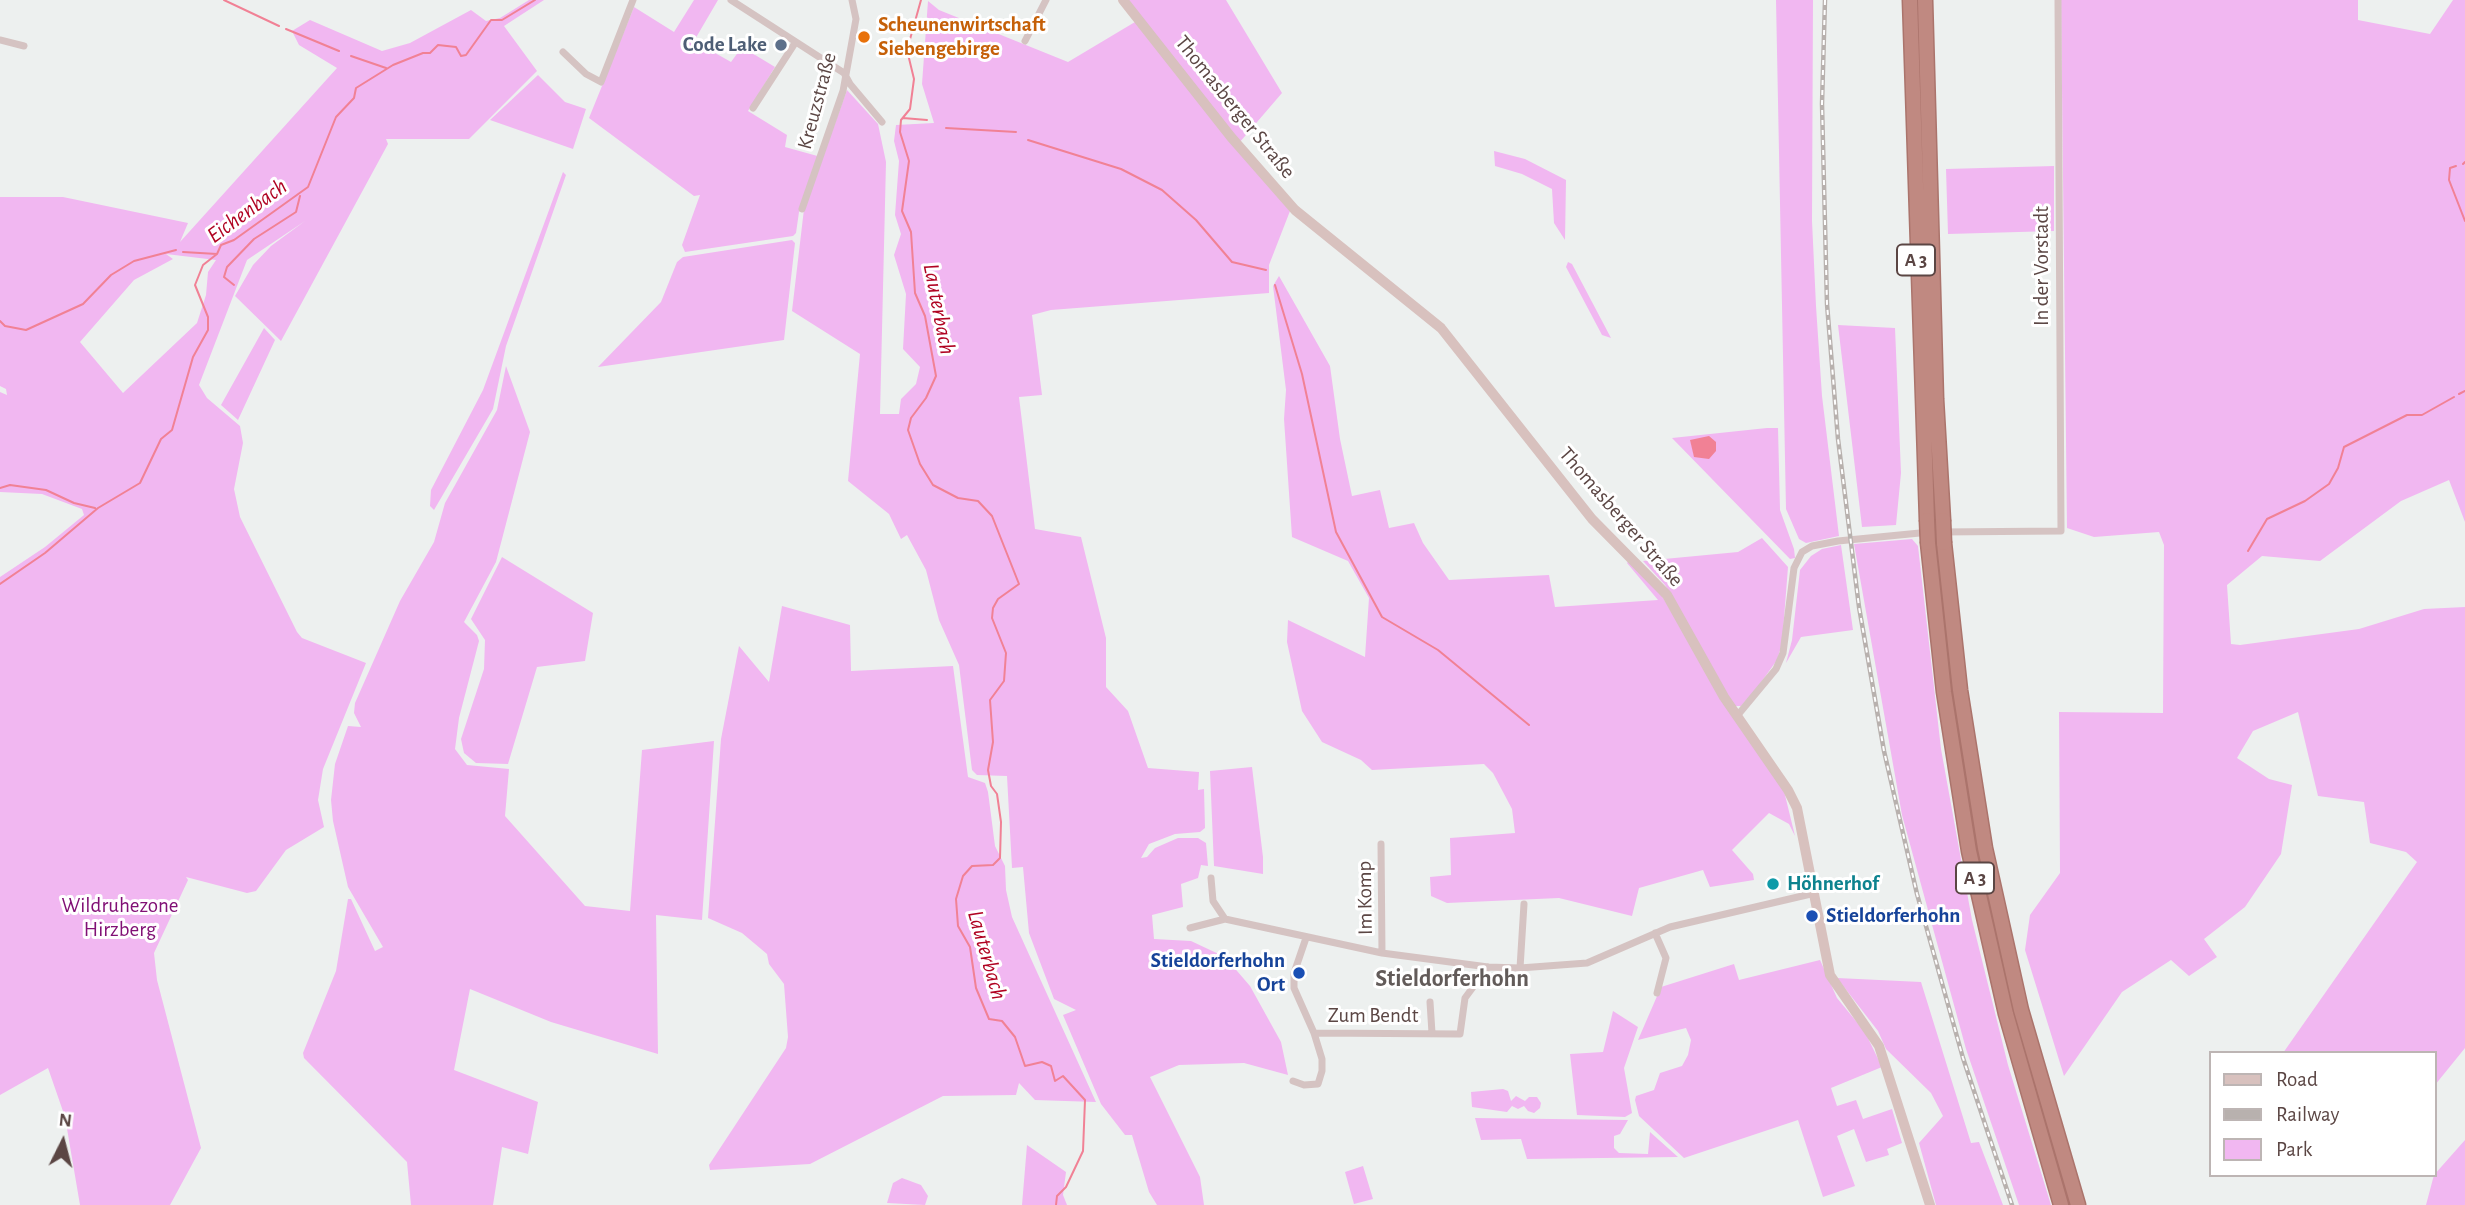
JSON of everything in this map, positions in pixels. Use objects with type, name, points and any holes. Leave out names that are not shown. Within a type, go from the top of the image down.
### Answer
[{"type":"highway","name":"A 3","points":[[1910,0],[1928,543],[1944,692],[1969,851],[2006,1014],[2061,1205]]},
{"type":"highway","name":"A 3","points":[[1925,0],[1942,520],[1960,690],[1985,848],[2021,1010],[2078,1205]]},
{"type":"main road","name":"Thomasberger Straße","points":[[1123,0],[1231,138],[1295,210],[1441,327],[1592,519],[1667,595],[1737,716],[1797,808],[1830,975],[1879,1046],[1930,1205]]},
{"type":"street","points":[[563,52],[586,74],[600,82],[633,0]]},
{"type":"street","points":[[731,0],[844,73],[850,85],[882,122]]},
{"type":"street","points":[[853,4],[862,0]]},
{"type":"street","points":[[1025,41],[1046,0]]},
{"type":"street","name":"In der Vorstadt","points":[[1737,716],[1780,661],[1788,635],[1794,568],[1802,552],[1812,546],[1916,532],[2060,531],[2058,0]]},
{"type":"street","name":"Kreuzstraße","points":[[802,209],[839,102],[856,19],[853,4]]},
{"type":"street","points":[[0,40],[24,46]]},
{"type":"street","points":[[753,108],[795,43]]},
{"type":"street","name":"Im Komp","points":[[1381,844],[1382,953]]},
{"type":"street","points":[[1211,878],[1213,901],[1225,919]]},
{"type":"street","points":[[1190,929],[1225,919],[1382,953],[1488,967],[1520,968],[1587,963],[1670,927],[1815,893]]},
{"type":"street","points":[[1520,968],[1524,904]]},
{"type":"street","points":[[1655,933],[1666,958],[1657,993]]},
{"type":"street","points":[[1293,1081],[1304,1085],[1318,1084],[1322,1059],[1293,980],[1307,938]]},
{"type":"street","name":"Zum Bendt","points":[[1314,1033],[1460,1034],[1462,1004],[1469,990],[1488,967]]},
{"type":"street","name":"Zum Bendt","points":[[1430,1002],[1432,1033]]},
{"type":"green space","name":"Wildruhezone Hirzberg","points":[[529,0],[544,0],[504,26],[537,71],[469,139],[386,139],[388,144],[281,341],[235,296],[253,265],[271,246],[305,221],[247,260],[199,385],[207,398],[240,426],[243,443],[234,489],[240,517],[297,632],[302,638],[366,663],[323,769],[318,800],[324,827],[286,850],[256,891],[247,893],[186,877],[188,880],[154,953],[157,980],[201,1148],[170,1205],[80,1205],[65,1117],[48,1068],[0,1095],[0,577],[45,547],[84,515],[82,509],[42,494],[0,492],[0,392],[7,395],[6,389],[0,386],[0,197],[63,197],[188,223],[180,242],[337,68],[299,45],[292,31],[310,20],[382,51],[410,43],[471,10],[486,21],[500,18]],"holes":[[[166,254],[216,260],[208,272],[206,295],[197,323],[123,393],[80,342],[134,280],[173,259]]]},
{"type":"green space","points":[[694,0],[718,0],[694,41],[731,62],[742,47],[775,67],[748,111],[787,135],[785,147],[821,157],[799,212],[796,233],[793,236],[685,252],[682,245],[700,195],[694,196],[589,118],[634,7],[674,32]]},
{"type":"green space","points":[[1126,0],[1226,0],[1282,93],[1239,143]]},
{"type":"green space","points":[[1776,0],[1813,0],[1812,221],[1816,306],[1822,396],[1839,536],[1806,543],[1799,539],[1786,509]]},
{"type":"green space","points":[[2061,0],[2358,0],[2358,20],[2430,34],[2453,0],[2465,0],[2465,522],[2449,480],[2401,501],[2320,561],[2262,556],[2227,585],[2231,644],[2240,645],[2359,629],[2424,609],[2465,607],[2465,1048],[2437,1083],[2437,1051],[2284,1051],[2417,862],[2406,852],[2370,843],[2364,802],[2318,796],[2298,712],[2253,731],[2237,758],[2269,779],[2292,785],[2281,854],[2245,907],[2204,939],[2217,957],[2189,976],[2171,960],[2122,992],[2064,1076],[2025,950],[2030,915],[2060,873],[2059,712],[2163,713],[2164,545],[2159,532],[2094,537],[2067,528]]},
{"type":"green space","points":[[928,1],[939,10],[1068,62],[1135,22],[1290,211],[1269,265],[1269,293],[1051,310],[1032,315],[1042,395],[1019,397],[1035,529],[1081,537],[1106,638],[1106,687],[1128,711],[1148,768],[1199,772],[1198,790],[1204,789],[1205,828],[1200,832],[1175,834],[1149,844],[1141,858],[1147,857],[1155,848],[1178,838],[1198,838],[1206,843],[1208,866],[1201,865],[1198,878],[1181,884],[1183,907],[1152,915],[1154,939],[1191,941],[1225,957],[1250,986],[1281,1042],[1288,1075],[1244,1063],[1179,1065],[1150,1077],[1200,1177],[1204,1205],[1157,1205],[1149,1192],[1132,1135],[1125,1135],[1101,1104],[1063,1015],[1076,1010],[1054,999],[1029,933],[1023,867],[1012,868],[1007,776],[977,775],[972,770],[959,665],[939,620],[926,570],[907,535],[901,539],[889,514],[848,481],[860,354],[792,311],[804,209],[847,90],[878,124],[886,162],[880,414],[899,414],[901,399],[916,384],[920,367],[903,349],[906,294],[894,255],[901,234],[895,215],[899,161],[894,141],[896,125],[934,123],[922,84]]},
{"type":"green space","points":[[538,75],[565,102],[586,109],[573,149],[490,120]]},
{"type":"green space","points":[[1494,151],[1525,159],[1566,180],[1565,240],[1554,223],[1552,189],[1522,174],[1495,166]]},
{"type":"green space","points":[[2054,166],[2054,231],[1948,234],[1946,169]]},
{"type":"green space","points":[[563,172],[566,175],[506,346],[493,409],[434,510],[430,506],[431,490],[483,390]]},
{"type":"green space","points":[[792,240],[795,243],[784,340],[598,367],[661,302],[677,262],[683,257]]},
{"type":"green space","points":[[1568,262],[1572,264],[1611,338],[1602,335],[1566,267]]},
{"type":"green space","points":[[1279,276],[1330,366],[1340,439],[1352,496],[1380,490],[1389,528],[1414,523],[1423,543],[1449,580],[1549,575],[1555,607],[1658,600],[1627,563],[1630,559],[1657,588],[1784,791],[1795,836],[1789,824],[1769,813],[1732,850],[1753,874],[1754,880],[1710,887],[1703,870],[1639,888],[1632,916],[1559,898],[1447,903],[1431,896],[1430,877],[1451,875],[1450,838],[1515,833],[1512,809],[1493,773],[1484,764],[1372,770],[1361,760],[1322,742],[1302,711],[1287,642],[1288,620],[1365,657],[1369,598],[1348,561],[1292,537],[1284,419],[1286,390],[1273,286]]},
{"type":"green space","points":[[1838,325],[1895,328],[1901,473],[1896,525],[1862,527]]},
{"type":"green space","points":[[264,328],[275,340],[238,420],[221,405]]},
{"type":"green space","points":[[506,366],[530,432],[496,562],[464,622],[477,635],[479,641],[459,718],[455,749],[467,765],[509,769],[505,816],[585,906],[630,911],[642,750],[714,741],[702,920],[656,915],[658,1054],[551,1022],[470,989],[454,1070],[538,1102],[528,1154],[502,1147],[493,1205],[411,1205],[407,1162],[304,1058],[303,1053],[336,971],[348,899],[351,899],[375,951],[383,947],[348,887],[333,821],[331,800],[335,764],[348,726],[361,727],[354,713],[355,703],[400,601],[434,542],[445,503],[497,410]]},
{"type":"green space","points":[[1778,428],[1780,510],[1794,549],[1795,558],[1790,559],[1672,438]]},
{"type":"green space","points":[[1762,538],[1788,567],[1782,644],[1777,660],[1757,688],[1741,706],[1734,706],[1665,585],[1643,561],[1738,552]]},
{"type":"green space","points":[[1912,539],[1918,546],[1941,749],[1972,920],[2008,1065],[2051,1205],[2019,1205],[1966,1049],[1902,815],[1854,544]]},
{"type":"green space","points":[[1841,545],[1853,630],[1801,637],[1786,663],[1792,640],[1800,570],[1811,556],[1822,549]]},
{"type":"green space","points":[[502,557],[593,613],[585,661],[537,667],[508,764],[476,763],[464,753],[461,739],[484,669],[485,640],[471,619]]},
{"type":"green space","points":[[782,606],[850,625],[851,671],[953,666],[968,777],[985,783],[988,792],[995,846],[1005,866],[1006,890],[1012,917],[1096,1102],[1035,1100],[1019,1083],[1016,1095],[943,1096],[810,1164],[710,1170],[709,1165],[786,1048],[788,1037],[784,984],[769,964],[767,954],[742,933],[708,918],[721,739],[739,646],[769,682]]},
{"type":"green space","points":[[1252,767],[1263,874],[1214,866],[1210,771]]},
{"type":"green space","points":[[1820,960],[1837,998],[1865,1032],[1882,1067],[1831,1088],[1837,1106],[1856,1100],[1863,1119],[1892,1109],[1902,1143],[1887,1149],[1889,1155],[1866,1162],[1854,1129],[1837,1136],[1855,1186],[1823,1197],[1798,1120],[1684,1158],[1639,1116],[1635,1100],[1636,1096],[1654,1090],[1660,1073],[1682,1066],[1688,1055],[1691,1040],[1686,1028],[1638,1040],[1661,987],[1734,964],[1739,980]]},
{"type":"green space","points":[[1837,978],[1921,982],[1971,1143],[1979,1142],[2003,1205],[1936,1205],[1919,1143],[1943,1116],[1931,1093],[1886,1049],[1878,1031]]},
{"type":"green space","points":[[1613,1011],[1638,1027],[1624,1068],[1632,1113],[1625,1117],[1577,1115],[1570,1054],[1603,1052]]},
{"type":"green space","points":[[1503,1089],[1508,1091],[1511,1101],[1516,1096],[1525,1101],[1529,1097],[1537,1097],[1541,1103],[1540,1108],[1534,1113],[1524,1106],[1518,1109],[1512,1106],[1507,1112],[1472,1107],[1471,1092]]},
{"type":"green space","points":[[1475,1118],[1628,1120],[1620,1134],[1614,1136],[1614,1148],[1619,1153],[1648,1154],[1650,1132],[1678,1157],[1527,1159],[1521,1139],[1481,1140]]},
{"type":"green space","points":[[2465,1140],[2465,1205],[2426,1205],[2437,1172]]},
{"type":"green space","points":[[1027,1145],[1066,1172],[1063,1195],[1067,1205],[1022,1205]]},
{"type":"green space","points":[[1363,1166],[1373,1199],[1354,1204],[1345,1172]]},
{"type":"green space","points":[[902,1178],[921,1185],[928,1196],[925,1205],[887,1203],[893,1183]]},
{"type":"shaded area","points":[[1709,436],[1716,442],[1716,451],[1709,459],[1694,457],[1690,440]]},
{"type":"waterway","points":[[224,0],[279,26]]},
{"type":"waterway","name":"Eichenbach","points":[[0,584],[45,553],[98,508],[140,483],[161,439],[172,430],[193,357],[208,330],[208,317],[195,285],[203,265],[217,254],[221,245],[234,240],[308,187],[336,117],[354,98],[356,88],[393,65],[423,53],[430,53],[438,45],[456,47],[461,56],[466,55],[491,20],[502,20],[535,0]]},
{"type":"waterway","name":"Lauterbach","points":[[921,0],[907,50],[914,79],[910,109],[901,120],[900,132],[909,161],[902,211],[911,232],[915,293],[925,316],[936,376],[926,398],[911,418],[908,430],[920,464],[933,485],[958,498],[978,501],[992,516],[1019,584],[998,599],[992,618],[1006,653],[1004,681],[990,700],[993,742],[988,770],[991,786],[997,794],[1001,822],[1000,858],[993,865],[972,866],[963,876],[956,899],[958,926],[970,947],[976,988],[989,1019],[1002,1021],[1015,1037],[1025,1066],[1042,1062],[1051,1066],[1055,1081],[1063,1076],[1085,1100],[1083,1151],[1066,1187],[1057,1196],[1056,1205]]},
{"type":"waterway","points":[[286,29],[339,51]]},
{"type":"waterway","points":[[351,56],[386,68]]},
{"type":"waterway","points":[[903,118],[927,120]]},
{"type":"waterway","points":[[946,128],[1016,132]]},
{"type":"waterway","points":[[1028,140],[1121,169],[1162,190],[1196,220],[1232,262],[1266,270]]},
{"type":"waterway","points":[[2456,166],[2450,168],[2449,180],[2465,221]]},
{"type":"waterway","points":[[234,285],[224,277],[227,267],[254,239],[296,212],[300,196]]},
{"type":"waterway","points":[[0,321],[5,326],[26,330],[83,304],[111,275],[134,261],[176,250]]},
{"type":"waterway","points":[[183,252],[217,254]]},
{"type":"waterway","points":[[1275,285],[1302,374],[1336,532],[1382,617],[1438,650],[1529,725]]},
{"type":"waterway","points":[[2459,394],[2465,391]]},
{"type":"waterway","points":[[2248,551],[2267,519],[2305,501],[2329,484],[2338,468],[2344,447],[2407,415],[2422,415],[2454,397]]},
{"type":"waterway","points":[[0,488],[10,485],[46,490],[74,503],[95,508]]},
{"type":"railway","points":[[1825,0],[1822,104],[1827,304],[1838,439],[1859,607],[1884,751],[1917,894],[1963,1058],[2012,1205]]},
{"type":"place","name":"Scheunenwirtschaft Siebengebirge","points":[[864,37]]},
{"type":"place","name":"Code Lake","points":[[781,45]]},
{"type":"place","name":"Höhnerhof","points":[[1773,884]]},
{"type":"place","name":"Stieldorferhohn","points":[[1812,916]]},
{"type":"place","name":"Stieldorferhohn Ort","points":[[1299,973]]},
{"type":"district","name":"Stieldorferhohn","points":[[1452,979]]}]
